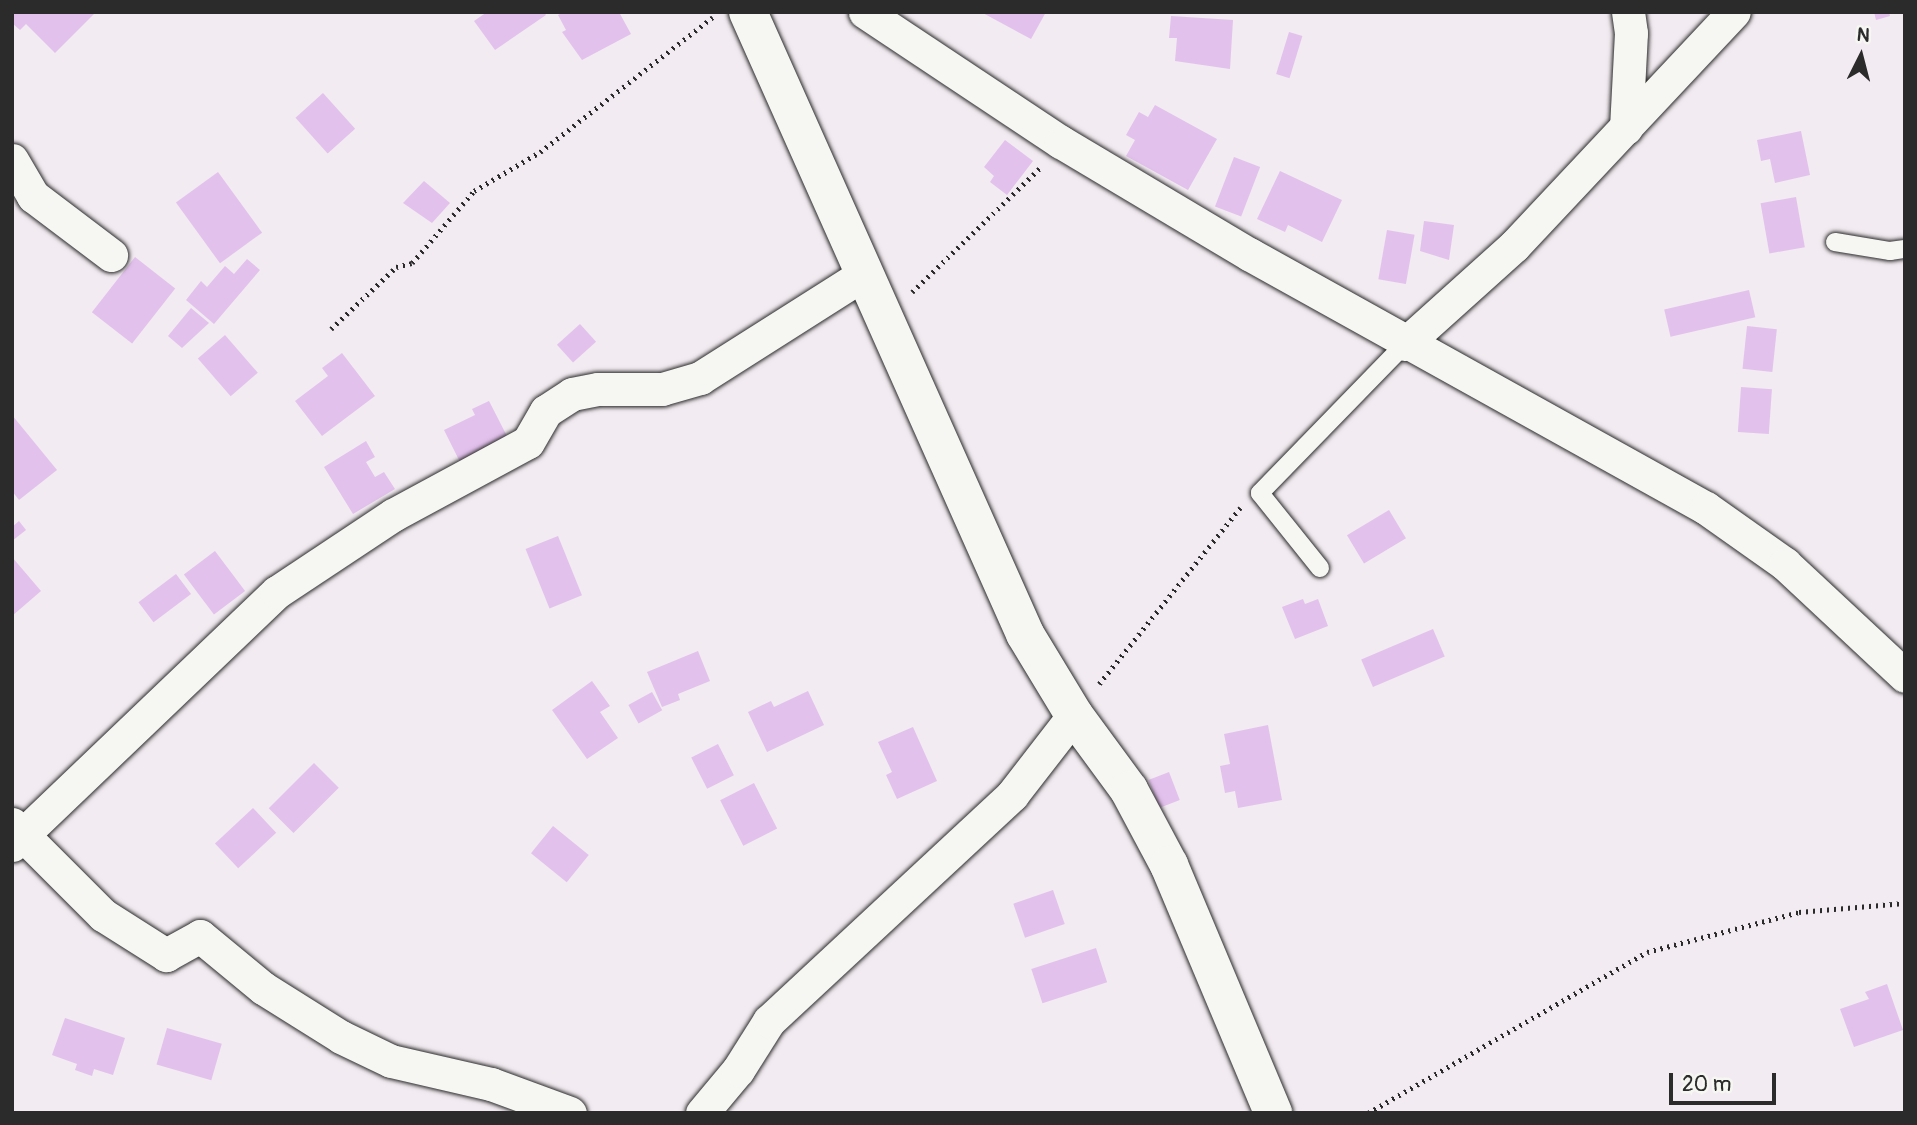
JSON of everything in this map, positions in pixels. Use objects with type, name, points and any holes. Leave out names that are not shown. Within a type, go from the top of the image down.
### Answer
[{"type":"street","points":[[748,12],[877,310],[1025,634],[1074,715],[1129,790],[1169,865],[1273,1113]]},
{"type":"street","points":[[865,12],[1061,142],[1405,344],[1706,508],[1784,564],[1905,676]]},
{"type":"street","points":[[1626,128],[1631,33],[1628,12]]},
{"type":"street","points":[[1405,344],[1514,246],[1734,12]]},
{"type":"street","points":[[12,160],[33,196],[111,255]]},
{"type":"street","points":[[570,1113],[491,1084],[391,1061],[341,1037],[263,988],[200,936],[166,955],[103,915],[15,834],[277,592],[393,515],[528,442],[547,411],[572,394],[598,388],[662,389],[700,378],[862,275]]},
{"type":"street","points":[[702,1113],[738,1069],[769,1021],[1012,795],[1074,715]]},
{"type":"lane","points":[[1835,242],[1890,251],[1905,248]]},
{"type":"lane","points":[[1320,568],[1260,493],[1405,344]]},
{"type":"path","points":[[331,329],[396,267],[412,263],[474,191],[540,152],[719,12]]},
{"type":"path","points":[[877,310],[920,288],[1025,185],[1061,142]]},
{"type":"path","points":[[1074,715],[1233,513],[1260,493]]},
{"type":"path","points":[[1368,1113],[1647,952],[1799,912],[1905,903]]},
{"type":"building","points":[[12,12],[94,14],[55,53],[26,24],[20,30],[12,23]]},
{"type":"building","points":[[487,12],[544,12],[546,15],[495,50],[474,21]]},
{"type":"building","points":[[564,12],[619,12],[631,34],[582,60],[562,32],[566,30],[558,15]]},
{"type":"building","points":[[981,12],[1046,12],[1031,39]]},
{"type":"building","points":[[1874,12],[1889,12],[1890,16],[1876,20]]},
{"type":"building","points":[[1171,16],[1233,20],[1230,69],[1175,61],[1177,38],[1169,38]]},
{"type":"building","points":[[1289,32],[1302,36],[1290,78],[1276,74]]},
{"type":"building","points":[[323,93],[355,129],[328,153],[296,118]]},
{"type":"building","points":[[1155,105],[1217,139],[1188,190],[1126,156],[1135,140],[1126,135],[1139,112],[1148,117]]},
{"type":"building","points":[[1801,131],[1810,175],[1775,183],[1770,159],[1761,161],[1757,140]]},
{"type":"building","points":[[1005,140],[1033,161],[1007,195],[990,182],[994,176],[984,167]]},
{"type":"building","points":[[1234,157],[1260,167],[1241,217],[1215,206]]},
{"type":"building","points":[[1280,171],[1342,200],[1322,242],[1288,225],[1285,232],[1257,219]]},
{"type":"building","points":[[218,172],[262,233],[220,263],[176,203]]},
{"type":"building","points":[[424,181],[450,203],[432,223],[403,203]]},
{"type":"building","points":[[1796,197],[1805,247],[1769,253],[1761,203]]},
{"type":"building","points":[[1424,221],[1454,225],[1449,260],[1420,251]]},
{"type":"building","points":[[1387,230],[1415,235],[1406,284],[1378,279]]},
{"type":"building","points":[[135,257],[175,288],[132,344],[92,312]]},
{"type":"building","points":[[247,259],[260,270],[214,324],[186,300],[201,281],[207,287],[225,266],[234,274]]},
{"type":"building","points":[[1749,290],[1755,317],[1671,337],[1664,310]]},
{"type":"building","points":[[191,308],[209,323],[182,348],[168,336]]},
{"type":"building","points":[[580,324],[596,342],[573,363],[557,345]]},
{"type":"building","points":[[1747,326],[1777,329],[1772,372],[1743,369]]},
{"type":"building","points":[[225,335],[258,373],[231,396],[198,359]]},
{"type":"building","points":[[342,353],[375,396],[322,436],[295,401],[328,376],[322,368]]},
{"type":"building","points":[[1741,387],[1772,389],[1769,434],[1738,432]]},
{"type":"building","points":[[489,401],[509,440],[461,464],[444,430],[475,415],[472,409]]},
{"type":"building","points":[[12,415],[57,470],[19,500],[12,491]]},
{"type":"building","points":[[366,441],[375,457],[366,462],[375,477],[384,472],[395,489],[353,514],[324,467]]},
{"type":"building","points":[[1389,510],[1406,538],[1364,564],[1347,535]]},
{"type":"building","points":[[19,521],[26,530],[12,541],[12,527]]},
{"type":"building","points":[[558,536],[582,595],[550,608],[526,549]]},
{"type":"building","points":[[215,551],[245,591],[214,614],[184,574]]},
{"type":"building","points":[[12,557],[41,591],[12,616]]},
{"type":"building","points":[[176,574],[191,594],[154,622],[138,602]]},
{"type":"building","points":[[1303,599],[1305,604],[1318,599],[1328,626],[1295,639],[1282,607]]},
{"type":"building","points":[[1433,629],[1445,657],[1373,687],[1361,659]]},
{"type":"building","points":[[698,651],[710,681],[678,694],[680,700],[662,707],[647,672]]},
{"type":"building","points":[[592,681],[610,706],[600,712],[618,738],[587,759],[552,710]]},
{"type":"building","points":[[808,691],[824,725],[767,752],[748,712],[771,701],[774,707]]},
{"type":"building","points":[[652,692],[662,710],[639,723],[628,705]]},
{"type":"building","points":[[1268,725],[1282,800],[1238,808],[1235,791],[1225,793],[1220,766],[1230,764],[1224,734]]},
{"type":"building","points":[[913,727],[937,781],[897,799],[886,775],[892,772],[878,742]]},
{"type":"building","points":[[718,744],[734,775],[707,789],[691,758]]},
{"type":"building","points":[[314,763],[339,788],[293,833],[269,808]]},
{"type":"building","points":[[1169,772],[1180,800],[1159,808],[1148,780]]},
{"type":"building","points":[[754,783],[777,828],[743,846],[720,800]]},
{"type":"building","points":[[253,808],[276,833],[238,868],[215,843]]},
{"type":"building","points":[[553,826],[589,855],[567,882],[531,853]]},
{"type":"building","points":[[1053,890],[1065,924],[1025,938],[1013,904]]},
{"type":"building","points":[[1096,948],[1107,982],[1042,1003],[1031,969]]},
{"type":"building","points":[[1887,984],[1903,1030],[1854,1047],[1840,1009],[1869,999],[1865,992]]},
{"type":"building","points":[[65,1018],[125,1038],[113,1075],[94,1069],[92,1076],[75,1070],[77,1064],[52,1055]]},
{"type":"building","points":[[167,1028],[222,1044],[211,1080],[157,1065]]}]
